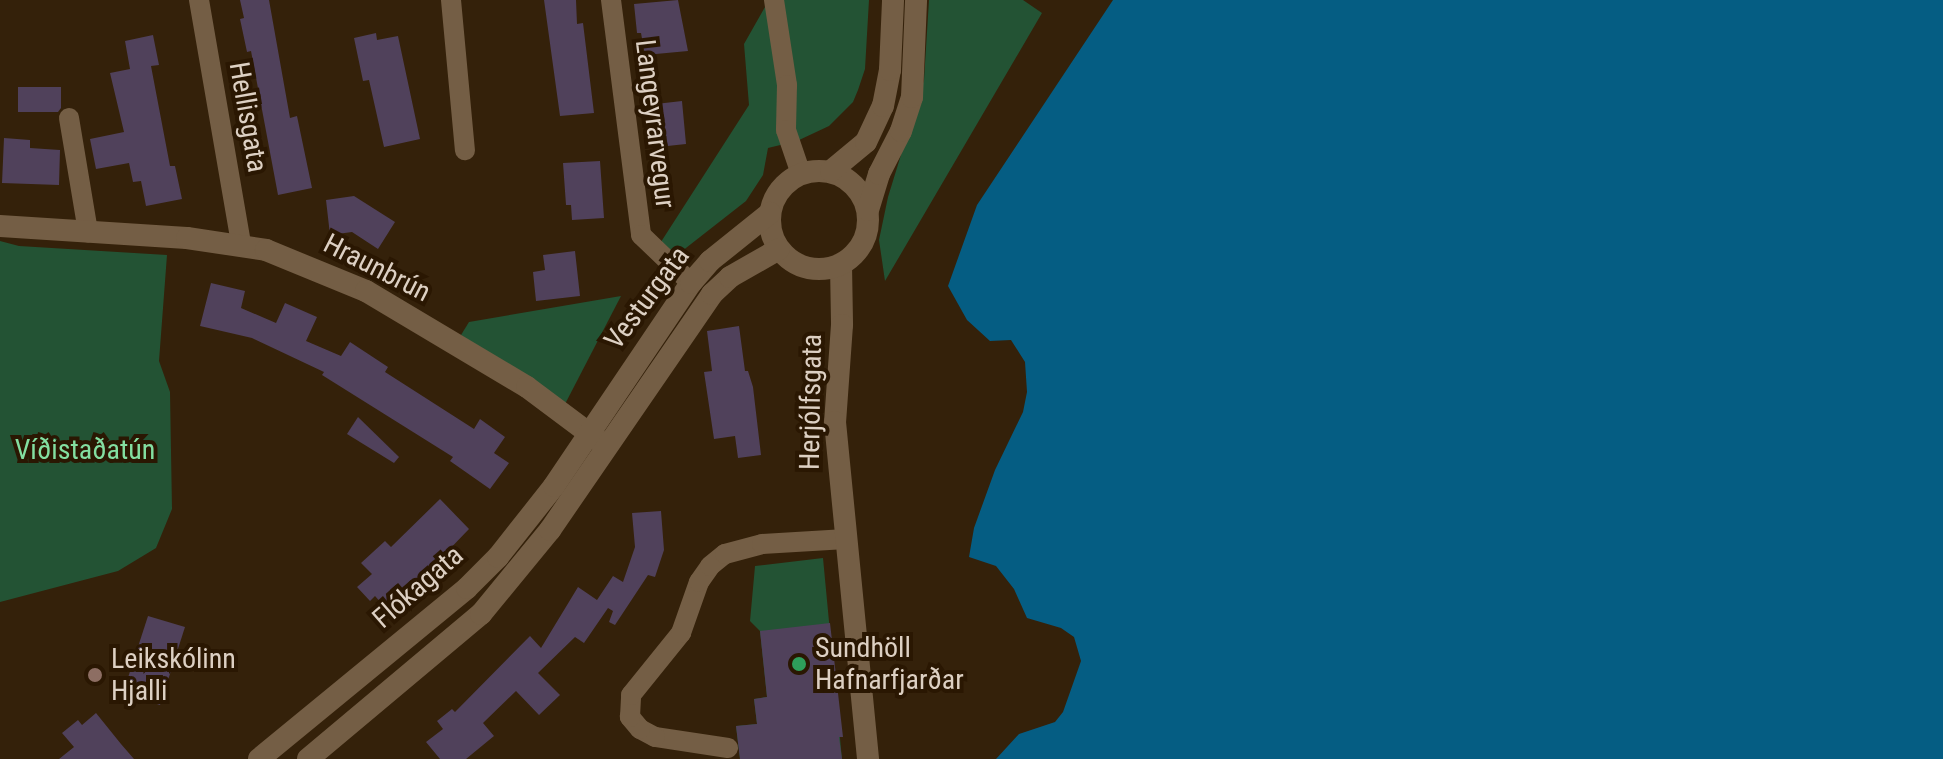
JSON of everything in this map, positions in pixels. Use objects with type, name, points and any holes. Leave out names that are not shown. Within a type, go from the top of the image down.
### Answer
[{"type":"main road","points":[[893,0],[890,70],[883,106],[866,142],[831,171],[801,174],[781,189],[770,213],[773,238],[779,249],[792,261],[807,268],[825,269],[841,265],[864,242],[868,210],[879,174],[901,131],[912,97],[916,0]]},
{"type":"main road","points":[[831,171],[855,185],[868,210]]},
{"type":"main road","name":"Vesturgata","points":[[586,433],[691,283],[710,261],[770,213]]},
{"type":"main road","name":"Hraunbrún","points":[[0,226],[241,244],[301,263],[366,291],[527,387],[606,446]]},
{"type":"main road","name":"Vesturgata","points":[[606,446],[712,294],[730,277],[779,249]]},
{"type":"main road","name":"Herjólfsgata","points":[[841,265],[842,325],[835,422],[868,759]]},
{"type":"main road","name":"Flókagata","points":[[259,759],[467,588],[532,515],[586,433]]},
{"type":"main road","name":"Flókagata","points":[[308,759],[481,614],[550,530],[606,446]]},
{"type":"street","name":"Hellisgata","points":[[199,0],[241,244]]},
{"type":"street","points":[[451,0],[465,150]]},
{"type":"street","name":"Langeyrarvegur","points":[[611,0],[641,235],[691,283]]},
{"type":"street","points":[[774,0],[787,85],[786,130],[801,174]]},
{"type":"street","points":[[69,118],[88,232]]},
{"type":"street","points":[[728,748],[655,737],[640,729],[630,717],[631,695],[681,633],[699,582],[710,566],[725,554],[762,544],[846,539]]},
{"type":"green space","points":[[769,0],[869,0],[865,69],[858,90],[853,102],[829,126],[797,141],[768,148],[763,175],[746,201],[677,255],[659,245],[749,105],[744,44]]},
{"type":"green space","points":[[929,0],[1023,0],[1042,13],[885,281],[879,240],[888,197],[924,80]]},
{"type":"green space","name":"Víðistaðatún","points":[[0,241],[19,246],[167,255],[159,361],[170,392],[172,509],[156,548],[118,571],[0,602]]},
{"type":"green space","points":[[621,296],[564,406],[461,335],[469,322]]},
{"type":"green space","name":"Sundhöll Hafnarfjarðar","points":[[823,558],[842,759],[740,759],[736,726],[757,724],[754,699],[767,697],[760,631],[750,621],[755,566]]},
{"type":"water","points":[[1113,0],[1943,0],[1943,759],[996,759],[1019,734],[1055,722],[1063,712],[1081,661],[1074,637],[1061,628],[1027,618],[1014,589],[996,566],[969,557],[974,528],[995,470],[1023,412],[1027,392],[1025,362],[1011,340],[990,341],[967,320],[948,286],[977,205]]},
{"type":"building","points":[[240,0],[269,0],[290,118],[297,116],[312,188],[278,195],[251,51],[247,52],[240,19],[244,18]]},
{"type":"building","points":[[544,0],[576,0],[577,24],[583,23],[594,113],[560,116]]},
{"type":"building","points":[[678,0],[688,51],[645,55],[641,33],[637,33],[634,4]]},
{"type":"building","points":[[376,33],[377,40],[398,36],[420,139],[384,147],[369,80],[363,81],[354,38]]},
{"type":"building","points":[[153,35],[159,65],[151,66],[170,166],[175,166],[182,199],[146,206],[141,181],[133,182],[129,163],[96,169],[90,139],[124,132],[110,73],[130,69],[125,41]]},
{"type":"building","points":[[18,87],[61,87],[61,108],[58,112],[18,112]]},
{"type":"building","points":[[682,101],[686,144],[649,148],[647,105]]},
{"type":"building","points":[[4,138],[30,140],[30,148],[60,150],[59,185],[2,183]]},
{"type":"building","points":[[600,161],[604,218],[572,220],[571,205],[566,205],[563,163]]},
{"type":"building","points":[[354,196],[395,222],[378,249],[352,232],[330,235],[326,200]]},
{"type":"building","points":[[575,251],[580,296],[536,301],[533,272],[545,270],[543,255]]},
{"type":"building","points":[[211,283],[245,291],[241,308],[276,323],[285,303],[317,317],[306,341],[341,356],[350,342],[388,367],[385,372],[474,429],[480,419],[505,437],[494,453],[509,463],[490,489],[450,461],[453,457],[322,375],[324,372],[252,338],[200,326]]},
{"type":"building","points":[[739,326],[745,371],[748,371],[753,387],[761,455],[738,458],[735,436],[714,439],[704,372],[712,371],[707,331]]},
{"type":"building","points":[[358,417],[399,457],[394,463],[347,434]]},
{"type":"building","points":[[440,499],[469,529],[389,612],[375,596],[370,601],[357,587],[372,574],[361,563],[385,541],[391,547]]},
{"type":"building","points":[[661,511],[664,550],[655,577],[648,575],[615,625],[609,622],[613,611],[608,608],[584,643],[575,637],[538,673],[560,695],[539,715],[516,691],[483,723],[494,736],[466,759],[440,759],[426,742],[443,729],[437,721],[452,709],[455,712],[530,636],[541,648],[578,587],[597,600],[613,576],[623,582],[635,547],[632,513]]},
{"type":"building","points":[[148,616],[185,627],[160,705],[123,693]]},
{"type":"building","name":"Sundhöll Hafnarfjarðar","points":[[830,623],[843,737],[839,737],[842,759],[740,759],[736,726],[757,724],[754,699],[767,697],[760,631]]},
{"type":"building","points":[[96,713],[134,759],[59,759],[74,747],[62,733],[78,720],[82,725]]},
{"type":"place","name":"Sundhöll Hafnarfjarðar","points":[[799,664]]},
{"type":"place","name":"Leikskólinn Hjalli","points":[[95,675]]}]
